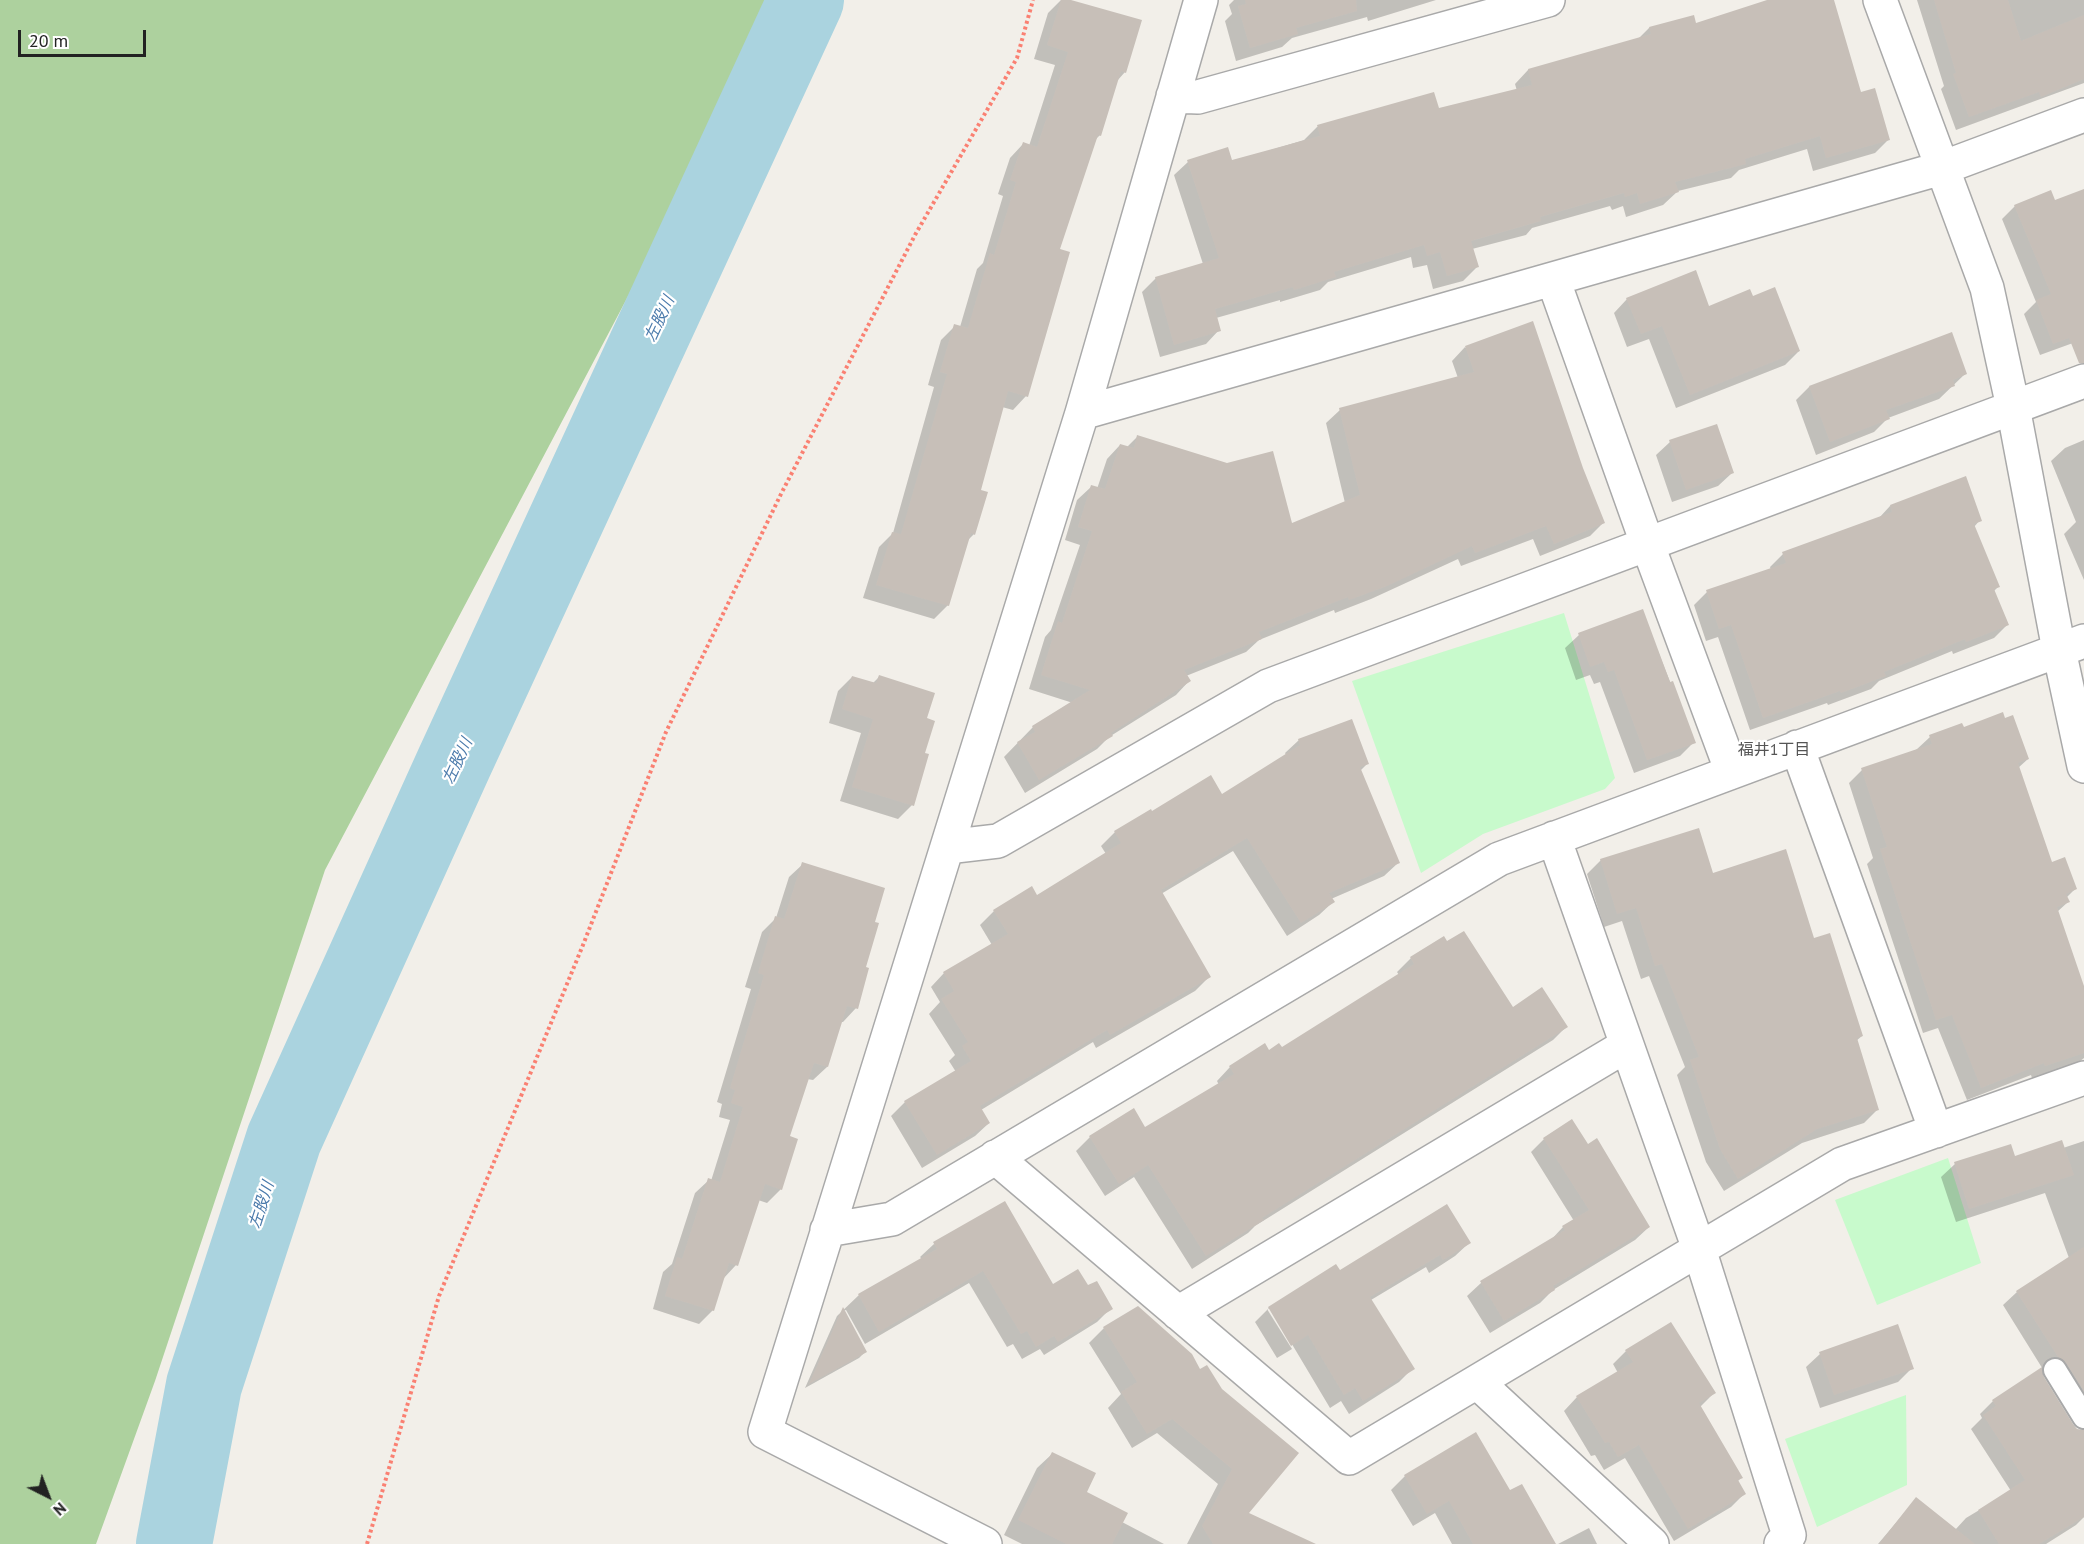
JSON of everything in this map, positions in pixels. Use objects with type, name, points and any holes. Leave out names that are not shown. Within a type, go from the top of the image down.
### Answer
[{"type":"street","points":[[985,1544],[765,1432],[1082,413],[1201,0]]},
{"type":"street","points":[[1173,96],[1198,97],[1548,0]]},
{"type":"street","points":[[1880,0],[1987,288],[2013,407],[2071,645],[2084,766]]},
{"type":"street","points":[[1082,413],[1942,168],[2084,115]]},
{"type":"street","points":[[1553,279],[1732,772]]},
{"type":"street","points":[[947,847],[998,841],[1268,686],[2084,381]]},
{"type":"street","points":[[827,1230],[892,1219],[1499,859],[2071,645]]},
{"type":"street","points":[[1797,747],[1936,1131]]},
{"type":"street","points":[[1554,838],[1699,1249],[1789,1535],[1781,1544]]},
{"type":"street","points":[[1178,1313],[1627,1046]]},
{"type":"street","points":[[995,1157],[1349,1458],[1842,1164],[2084,1078]]},
{"type":"street","points":[[1477,1382],[1652,1544]]},
{"type":"lane","points":[[2055,1370],[2084,1417]]},
{"type":"path","points":[[367,1544],[439,1296],[583,945],[666,732],[781,494],[899,266],[1017,58],[1033,0]]},
{"type":"green space","points":[[0,0],[773,0],[746,73],[325,870],[155,1381],[96,1544],[0,1544]]},
{"type":"green space","points":[[1564,613],[1615,778],[1605,789],[1483,834],[1421,873],[1352,681]]},
{"type":"green space","points":[[1948,1158],[1981,1263],[1877,1305],[1835,1200]]},
{"type":"green space","points":[[1906,1395],[1907,1485],[1817,1527],[1785,1439]]},
{"type":"building","points":[[1061,0],[1071,0],[1142,20],[1126,73],[1121,71],[1101,136],[1098,135],[1060,249],[1070,252],[1028,397],[1008,391],[981,490],[988,492],[975,535],[971,533],[949,606],[876,585],[892,532],[901,534],[947,374],[940,372],[954,324],[968,328],[990,253],[994,255],[1016,182],[1010,180],[1023,142],[1037,147],[1068,52],[1047,45]]},
{"type":"building","points":[[1245,0],[1356,0],[1357,11],[1296,28],[1298,34],[1250,48],[1238,6],[1246,4]]},
{"type":"building","points":[[1767,0],[1834,0],[1861,92],[1875,88],[1890,140],[1826,158],[1820,136],[1745,159],[1746,164],[1675,182],[1679,192],[1640,204],[1637,193],[1625,197],[1624,193],[1540,217],[1541,221],[1471,241],[1479,267],[1447,276],[1440,252],[1427,256],[1424,245],[1334,272],[1336,277],[1294,290],[1293,287],[1215,309],[1221,331],[1174,345],[1155,277],[1219,258],[1187,160],[1228,147],[1232,160],[1320,136],[1317,125],[1434,92],[1439,108],[1532,85],[1528,69],[1651,34],[1649,27],[1694,15],[1696,23]]},
{"type":"building","points":[[1934,0],[2008,0],[2021,41],[2084,15],[2084,79],[2041,97],[2039,92],[1969,117],[1953,74],[1956,73]]},
{"type":"building","points":[[2084,189],[2084,363],[2079,363],[2069,338],[2053,344],[2036,300],[2051,294],[2014,205],[2051,190],[2055,200]]},
{"type":"building","points":[[1696,270],[1709,306],[1750,289],[1753,296],[1775,287],[1800,351],[1690,395],[1662,326],[1641,334],[1626,298]]},
{"type":"building","points":[[1533,321],[1583,468],[1605,523],[1554,544],[1546,526],[1475,553],[1472,546],[1387,586],[1349,600],[1348,597],[1259,632],[1262,639],[1184,670],[1191,681],[1111,733],[1113,736],[1039,780],[1017,742],[1035,732],[1032,726],[1090,690],[1041,675],[1058,621],[1062,623],[1092,531],[1078,527],[1091,485],[1105,489],[1120,444],[1134,448],[1137,435],[1227,463],[1273,451],[1292,523],[1360,495],[1339,408],[1474,372],[1465,346]]},
{"type":"building","points":[[1952,332],[1967,374],[1953,380],[1955,386],[1886,410],[1890,419],[1830,442],[1809,386]]},
{"type":"building","points":[[1717,424],[1734,473],[1686,490],[1669,440]]},
{"type":"building","points":[[1966,476],[1982,521],[1974,524],[2000,587],[1994,589],[2009,625],[1966,642],[1965,639],[1884,672],[1886,676],[1763,718],[1731,625],[1719,629],[1706,590],[1786,563],[1782,552],[1892,512],[1890,505]]},
{"type":"building","points":[[1643,609],[1696,743],[1647,760],[1614,670],[1608,672],[1604,662],[1590,667],[1578,633]]},
{"type":"building","points":[[879,675],[935,693],[927,718],[935,721],[925,753],[929,754],[914,806],[852,787],[873,719],[842,709],[852,676],[876,683]]},
{"type":"building","points":[[2003,712],[2005,718],[2013,715],[2029,759],[2018,763],[2052,862],[2065,857],[2077,889],[2066,894],[2070,902],[2057,907],[2084,986],[2084,1053],[2045,1066],[2044,1063],[1981,1088],[1952,1015],[1936,1020],[1880,849],[1887,847],[1861,768],[1932,744],[1929,735],[1962,723],[1964,727]]},
{"type":"building","points":[[1352,719],[1369,764],[1360,767],[1400,863],[1329,893],[1335,902],[1301,923],[1247,838],[1161,890],[1211,977],[1110,1035],[1107,1030],[980,1106],[990,1123],[937,1155],[904,1101],[971,1061],[962,1046],[968,1042],[941,999],[954,991],[943,972],[1008,934],[993,910],[1032,886],[1037,895],[1121,843],[1114,831],[1211,775],[1222,794],[1300,745],[1298,739]]},
{"type":"building","points":[[1699,828],[1713,873],[1786,849],[1814,938],[1830,933],[1863,1036],[1857,1038],[1879,1110],[1817,1129],[1738,1179],[1720,1149],[1690,1060],[1699,1057],[1662,964],[1655,966],[1636,908],[1617,914],[1600,859]]},
{"type":"building","points":[[802,862],[885,888],[875,922],[879,923],[866,967],[869,968],[858,1009],[847,1006],[828,1067],[814,1063],[790,1136],[798,1139],[782,1190],[765,1184],[738,1266],[729,1263],[714,1311],[665,1296],[677,1257],[682,1259],[708,1178],[720,1182],[743,1107],[731,1103],[735,1090],[730,1088],[764,975],[758,973],[775,916],[784,919]]},
{"type":"building","points":[[1464,931],[1513,1007],[1542,987],[1568,1027],[1262,1218],[1264,1220],[1206,1256],[1148,1165],[1119,1184],[1089,1136],[1134,1108],[1145,1127],[1234,1074],[1229,1066],[1265,1043],[1269,1050],[1279,1043],[1282,1047],[1414,964],[1410,957],[1444,936],[1447,941]]},
{"type":"building","points":[[1572,1119],[1588,1144],[1597,1138],[1650,1227],[1553,1286],[1555,1290],[1504,1321],[1480,1281],[1565,1230],[1562,1226],[1589,1210],[1543,1138]]},
{"type":"building","points":[[2062,1140],[2074,1175],[1969,1209],[1954,1162],[2011,1144],[2015,1156]]},
{"type":"building","points":[[1005,1201],[1053,1284],[1078,1269],[1088,1285],[1097,1281],[1113,1309],[1058,1342],[1054,1336],[1036,1347],[1027,1331],[1021,1334],[983,1271],[879,1332],[858,1294],[937,1249],[933,1242]]},
{"type":"building","points":[[1447,1204],[1471,1243],[1443,1260],[1440,1255],[1370,1297],[1415,1369],[1363,1401],[1355,1388],[1344,1395],[1308,1335],[1291,1346],[1268,1307],[1336,1264],[1340,1270]]},
{"type":"building","points":[[2084,1247],[2084,1391],[2066,1363],[2058,1357],[2016,1291]]},
{"type":"building","points":[[1138,1306],[1192,1354],[1200,1369],[1207,1365],[1222,1389],[1299,1453],[1249,1513],[1316,1544],[1213,1544],[1202,1526],[1232,1469],[1172,1419],[1147,1434],[1121,1392],[1137,1382],[1103,1327]]},
{"type":"building","points":[[843,1307],[867,1352],[809,1384]]},
{"type":"building","points":[[1671,1322],[1716,1393],[1699,1403],[1743,1478],[1738,1480],[1746,1494],[1688,1529],[1639,1445],[1618,1457],[1609,1442],[1605,1443],[1576,1396],[1633,1362],[1625,1350]]},
{"type":"building","points":[[1898,1324],[1914,1369],[1834,1395],[1819,1352]]},
{"type":"building","points":[[2042,1367],[2044,1377],[2073,1424],[2077,1429],[2084,1430],[2084,1517],[2039,1544],[1999,1544],[1978,1510],[2025,1480],[1983,1415],[1996,1406],[1992,1400]]},
{"type":"building","points":[[1476,1432],[1510,1490],[1522,1484],[1556,1544],[1473,1544],[1449,1501],[1427,1514],[1404,1475]]},
{"type":"building","points":[[1052,1452],[1096,1473],[1087,1492],[1128,1513],[1112,1544],[1066,1544],[1018,1520]]},
{"type":"building","points":[[1916,1497],[1975,1544],[1879,1544]]},
{"type":"waterway","name":"左股川","points":[[174,1544],[204,1385],[284,1139],[454,763],[806,0]]},
{"type":"district","name":"福井1丁目","points":[[1774,750]]}]
